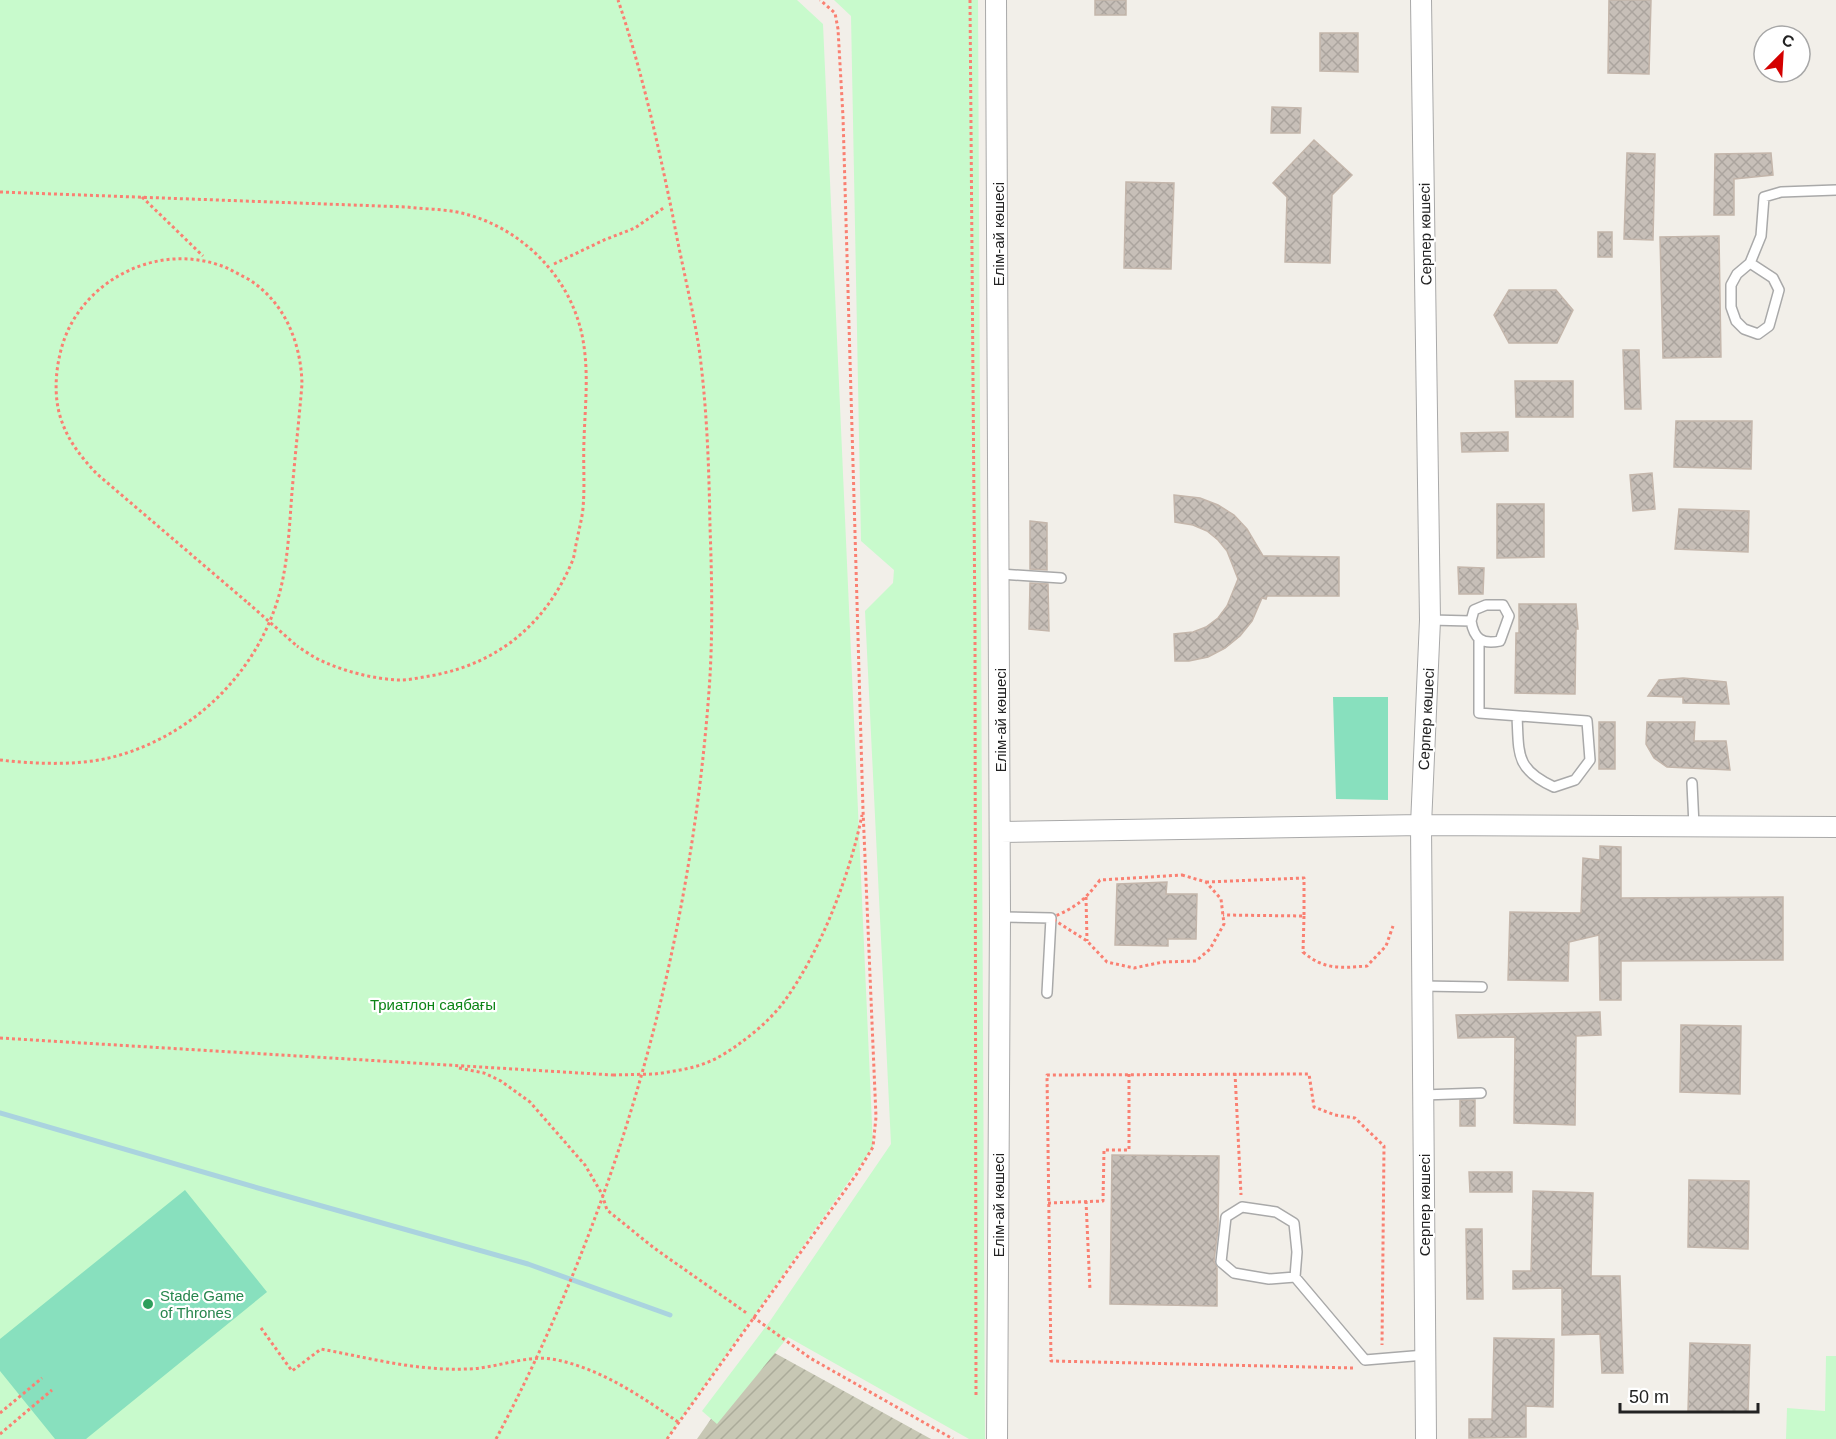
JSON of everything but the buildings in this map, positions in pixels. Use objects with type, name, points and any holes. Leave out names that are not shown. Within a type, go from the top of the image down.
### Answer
[{"type":"street","name":"Елім-ай көшесі","points":[[996,0],[1000,574],[997,1439]]},
{"type":"street","name":"Серпер көшесі","points":[[1421,0],[1431,620],[1421,825],[1426,1439]]},
{"type":"street","points":[[1000,832],[1421,825],[1836,827]]},
{"type":"lane","points":[[1750,263],[1773,278],[1779,290],[1768,326],[1758,334],[1744,329],[1736,321],[1731,307],[1731,285],[1737,274],[1750,263],[1761,236],[1764,197],[1781,192],[1836,190]]},
{"type":"lane","points":[[1000,574],[1061,578]]},
{"type":"lane","points":[[1486,605],[1503,606],[1509,616],[1500,640],[1491,643],[1473,634],[1471,621],[1474,610],[1486,605]]},
{"type":"lane","points":[[1431,620],[1471,621]]},
{"type":"lane","points":[[1479,639],[1479,713],[1587,721],[1590,760],[1575,780],[1554,787],[1536,779],[1521,762],[1517,716]]},
{"type":"lane","points":[[1692,783],[1694,826]]},
{"type":"lane","points":[[1000,917],[1051,918],[1047,993]]},
{"type":"lane","points":[[1422,986],[1482,987]]},
{"type":"lane","points":[[1423,1095],[1481,1093]]},
{"type":"lane","points":[[1295,1277],[1269,1279],[1234,1273],[1221,1262],[1226,1217],[1242,1207],[1276,1212],[1294,1222],[1297,1252],[1295,1277],[1365,1360],[1425,1355]]},
{"type":"path","points":[[496,1439],[536,1359],[566,1291],[602,1194],[651,1044],[692,846],[709,689],[712,593],[709,459],[699,352],[689,290],[661,159],[618,0]]},
{"type":"path","points":[[666,1439],[856,1175],[873,1147],[876,1117],[863,810],[838,29],[835,13],[820,0]]},
{"type":"path","points":[[970,0],[975,633],[976,1403]]},
{"type":"path","points":[[0,192],[407,207],[456,212],[490,222],[511,234],[543,261],[570,299],[583,340],[587,384],[583,509],[573,560],[556,594],[537,618],[513,643],[485,660],[459,670],[417,679],[398,680],[348,671],[322,662],[297,646],[248,603],[97,474],[78,453],[61,420],[57,402],[56,374],[62,345],[71,323],[82,305],[111,279],[150,262],[188,259],[218,264],[257,285],[272,298],[283,314],[302,364],[284,575],[276,606],[260,639],[240,674],[216,700],[190,722],[142,748],[112,757],[52,763],[0,760]]},
{"type":"path","points":[[141,197],[203,256]]},
{"type":"path","points":[[554,264],[635,228],[665,207]]},
{"type":"path","points":[[0,1038],[613,1075],[655,1074],[687,1069],[716,1058],[749,1036],[782,1004],[807,964],[838,898],[856,845],[863,810]]},
{"type":"path","points":[[1051,918],[1073,908],[1100,880],[1182,874],[1206,882],[1304,878],[1303,952],[1316,963],[1343,968],[1367,966],[1386,946],[1393,926]]},
{"type":"path","points":[[1051,918],[1087,941],[1107,962],[1134,968],[1163,962],[1196,961],[1210,949],[1224,924],[1221,899],[1206,882]]},
{"type":"path","points":[[1086,897],[1087,941]]},
{"type":"path","points":[[1223,915],[1304,916]]},
{"type":"path","points":[[448,1065],[484,1073],[501,1081],[530,1102],[585,1166],[602,1194],[607,1210],[654,1248],[748,1314]]},
{"type":"path","points":[[1236,1073],[1242,1207]]},
{"type":"path","points":[[1048,1203],[1103,1201],[1104,1150],[1129,1150],[1129,1074]]},
{"type":"path","points":[[1365,1360],[1358,1368],[1051,1361],[1047,1075],[1309,1074],[1314,1107],[1355,1118],[1384,1146],[1382,1359]]},
{"type":"path","points":[[1086,1202],[1090,1290]]},
{"type":"path","points":[[753,1317],[810,1358],[953,1439]]},
{"type":"path","points":[[261,1328],[292,1371],[321,1349],[415,1368],[467,1370],[536,1359],[550,1359],[582,1367],[648,1401],[678,1422]]},
{"type":"path","points":[[0,1413],[42,1378]]},
{"type":"path","points":[[0,1434],[52,1390]]},
{"type":"shaded area","points":[[762,1346],[931,1439],[697,1439]]},
{"type":"green space","name":"Триатлон саябағы","points":[[0,0],[797,0],[823,24],[873,1147],[667,1439],[0,1439]]},
{"type":"green space","points":[[834,0],[978,0],[985,1439],[969,1439],[788,1337],[717,1424],[702,1411],[770,1321],[891,1144],[865,611],[893,583],[894,570],[861,541],[851,16]]},
{"type":"green space","points":[[1333,697],[1388,697],[1388,800],[1336,799]]},
{"type":"green space","name":"Stade Game of Thrones","points":[[185,1190],[267,1292],[86,1439],[55,1439],[0,1371],[0,1339]]},
{"type":"green space","points":[[1826,1356],[1836,1356],[1836,1439],[1786,1439],[1787,1408],[1825,1411]]},
{"type":"waterway","points":[[0,1113],[528,1264],[670,1315]]},
{"type":"place","name":"Stade Game of Thrones","points":[[148,1304]]}]
